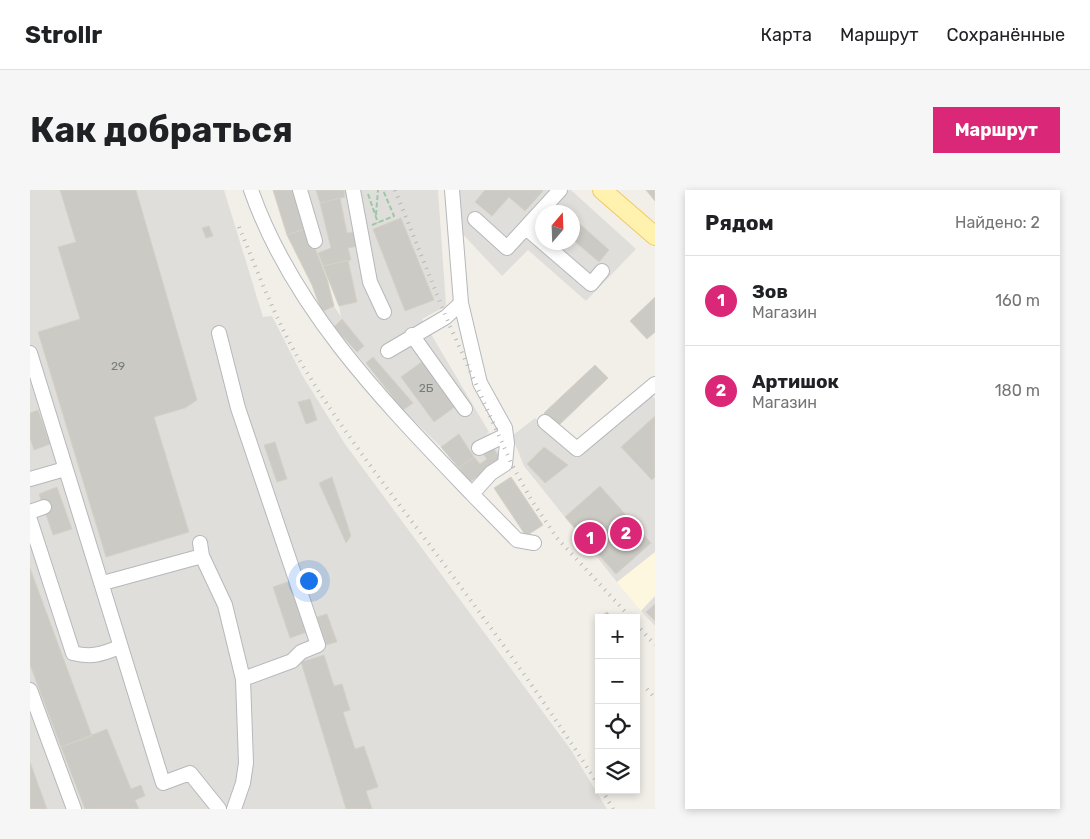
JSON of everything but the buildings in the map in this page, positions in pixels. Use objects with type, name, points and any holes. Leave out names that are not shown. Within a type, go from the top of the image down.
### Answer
[{"type":"main road","points":[[602,190],[655,236]]},
{"type":"lane","points":[[251,190],[263,225],[323,325],[415,433],[472,494],[518,540],[534,543]]},
{"type":"lane","points":[[300,190],[315,241]]},
{"type":"lane","points":[[353,190],[370,282],[384,312]]},
{"type":"lane","points":[[452,190],[461,303],[480,383],[505,428],[508,443],[505,464],[491,473],[472,494]]},
{"type":"lane","points":[[475,219],[507,248],[558,191]]},
{"type":"lane","points":[[526,228],[591,284],[602,271]]},
{"type":"lane","points":[[388,351],[446,317],[461,303]]},
{"type":"lane","points":[[219,333],[238,408],[318,645],[301,652],[292,661],[243,679]]},
{"type":"lane","points":[[412,336],[466,409]]},
{"type":"lane","points":[[30,353],[103,583],[120,647],[163,783],[190,773],[219,809]]},
{"type":"lane","points":[[544,422],[577,449],[655,384]]},
{"type":"lane","points":[[479,448],[506,435]]},
{"type":"lane","points":[[30,479],[66,469]]},
{"type":"lane","points":[[30,512],[44,507]]},
{"type":"lane","points":[[30,520],[73,653],[93,656],[120,647]]},
{"type":"lane","points":[[103,583],[201,550],[225,605],[243,679],[246,763],[243,783],[234,809]]},
{"type":"lane","points":[[30,690],[33,709],[74,809]]},
{"type":"path","points":[[366,190],[378,223]]},
{"type":"path","points":[[376,217],[378,190]]},
{"type":"path","points":[[360,230],[394,216],[383,190]]},
{"type":"shaded area","points":[[30,190],[224,190],[263,317],[272,316],[302,375],[345,444],[571,750],[595,789],[595,794],[598,794],[607,809],[30,809]]},
{"type":"shaded area","points":[[273,190],[438,190],[446,306],[422,319],[489,432],[485,435],[490,433],[501,459],[470,482],[441,447],[403,410],[322,312],[312,285],[287,235]],"holes":[[[318,253],[339,306],[341,317],[334,306]]]},
{"type":"shaded area","points":[[456,190],[571,190],[636,249],[586,301],[528,250],[502,276],[457,228]]},
{"type":"shaded area","points":[[648,390],[655,399],[655,552],[617,582],[524,466],[512,436],[535,418],[579,456]]},
{"type":"shaded area","points":[[655,552],[655,596],[641,611],[617,582]]},
{"type":"shaded area","points":[[655,596],[655,626],[641,611]]},
{"type":"railway","points":[[395,190],[446,317],[512,465],[532,501],[557,538],[627,614]]},
{"type":"railway","points":[[239,227],[283,329],[317,388],[372,468],[507,650],[595,780]]},
{"type":"railway","points":[[640,628],[655,645]]},
{"type":"railway","points":[[647,689],[655,698]]},
{"type":"railway","points":[[604,794],[613,809]]},
{"type":"place","name":"Артишок","points":[[626,533]]},
{"type":"place","name":"Зов","points":[[590,538]]}]
